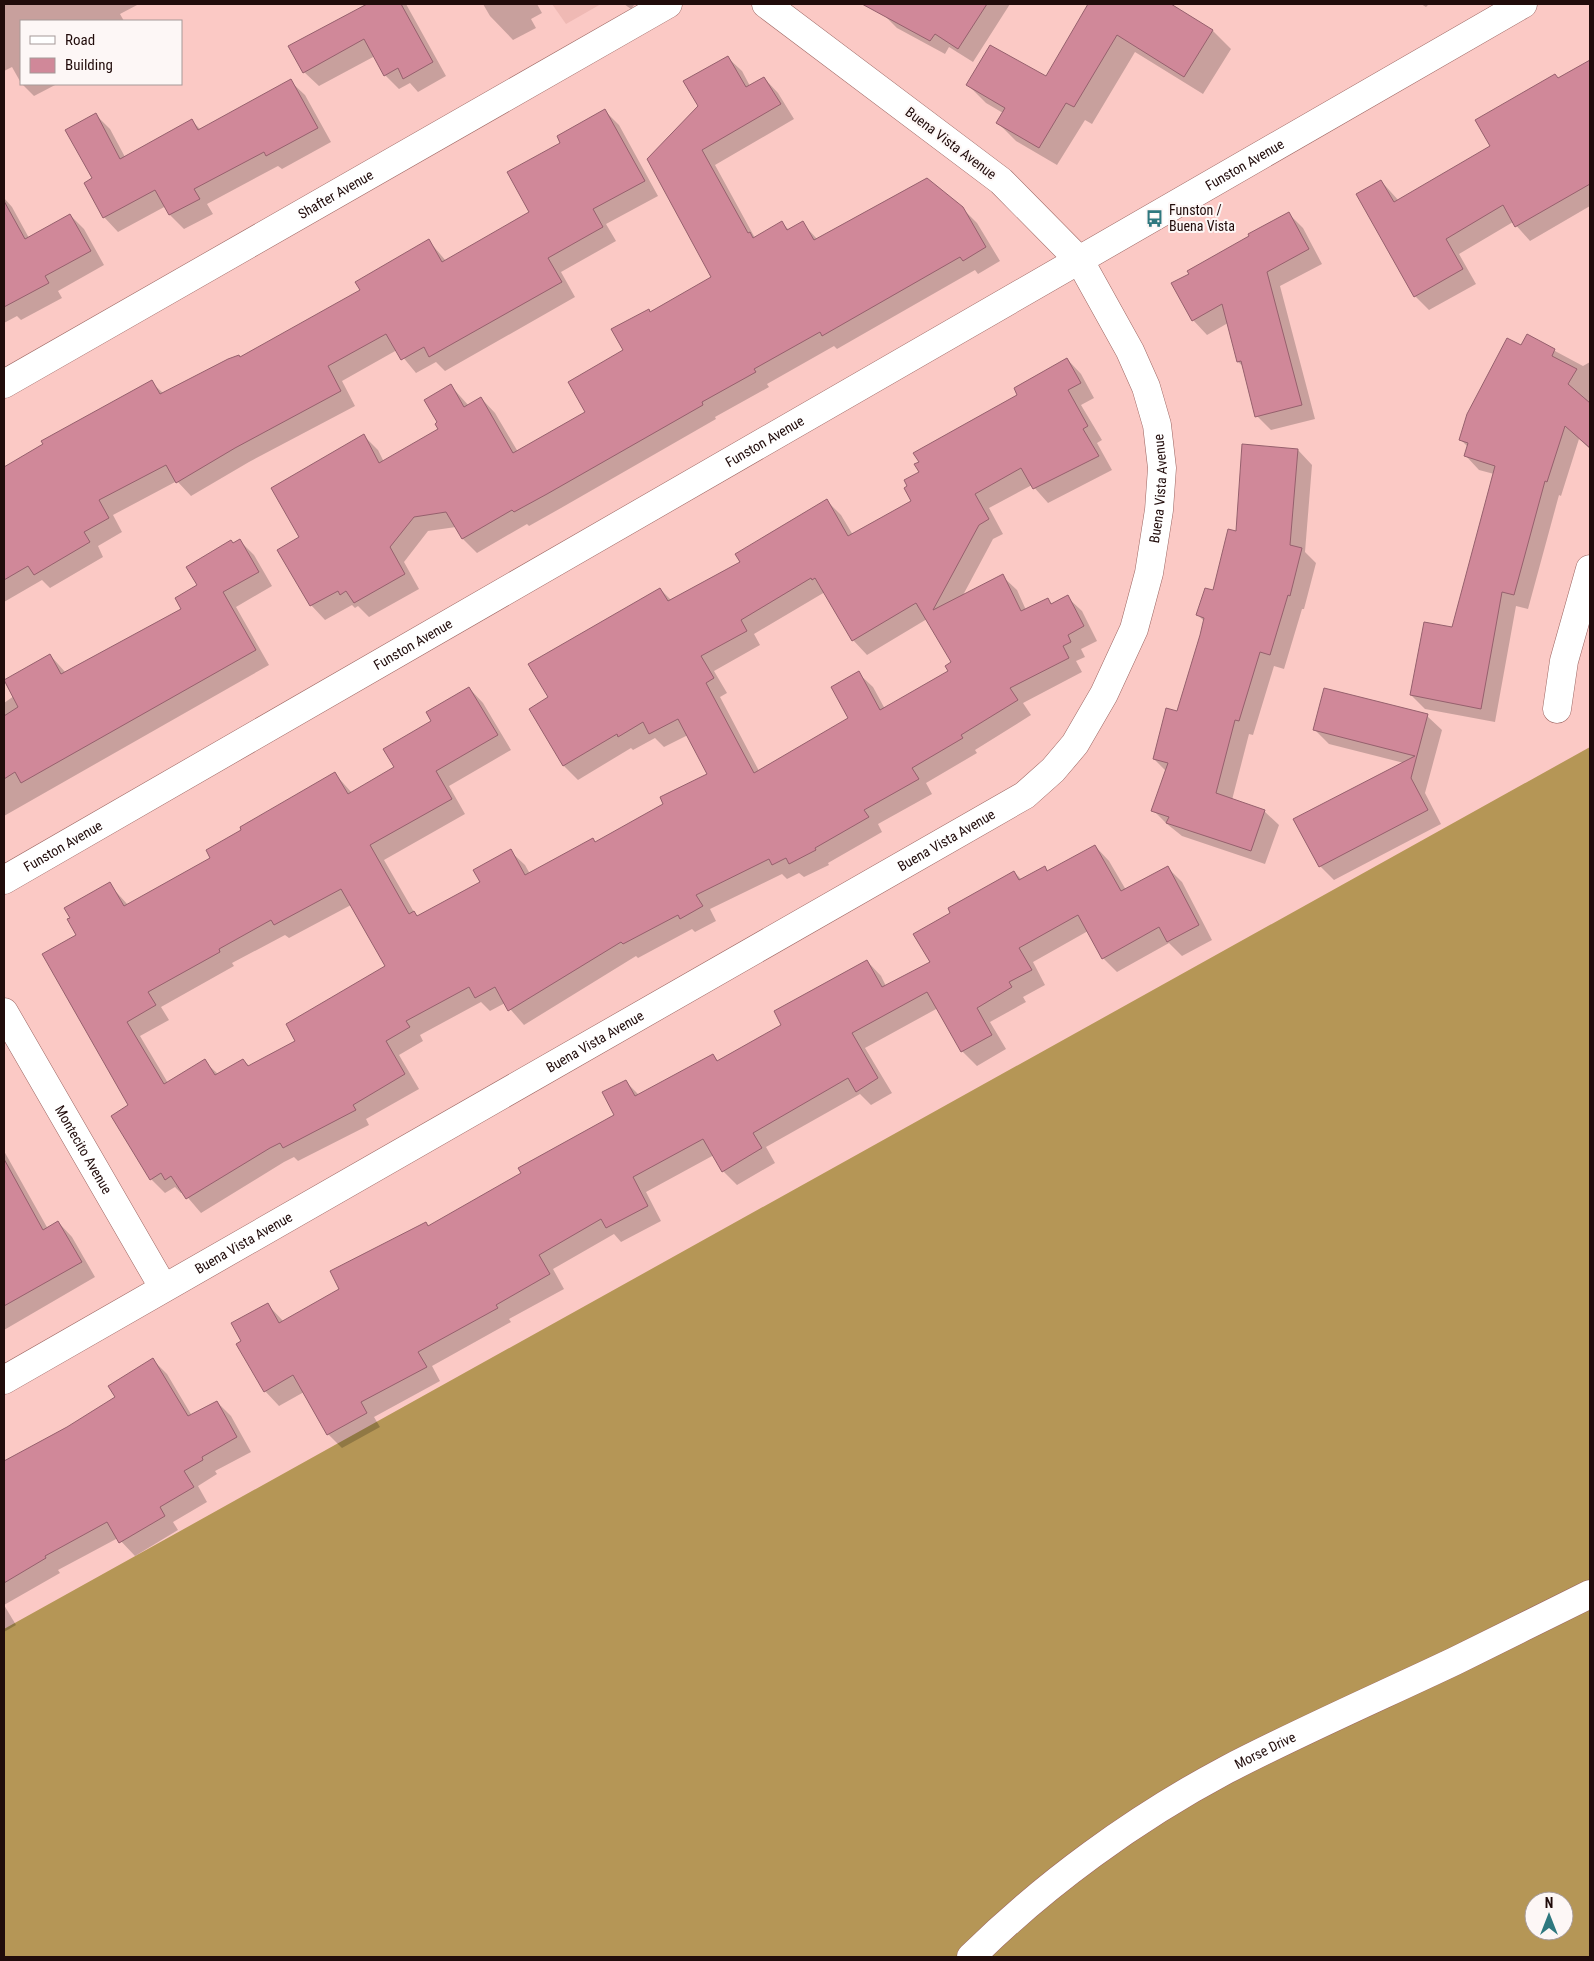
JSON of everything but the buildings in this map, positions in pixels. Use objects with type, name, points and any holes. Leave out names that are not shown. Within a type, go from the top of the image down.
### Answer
[{"type":"street","name":"Shafter Avenue","points":[[4,384],[668,4]]},
{"type":"street","name":"Buena Vista Avenue","points":[[4,1380],[163,1287],[1025,794],[1053,770],[1075,744],[1104,694],[1134,629],[1149,573],[1159,510],[1162,468],[1157,425],[1146,387],[1130,351],[1080,260],[1001,181],[766,4]]},
{"type":"street","name":"Funston Avenue","points":[[4,880],[1523,4]]},
{"type":"street","points":[[1557,709],[1564,661],[1590,569]]},
{"type":"street","name":"Montecito Avenue","points":[[4,1012],[163,1287]]},
{"type":"street","name":"Morse Drive","points":[[971,1957],[1020,1913],[1083,1862],[1185,1794],[1282,1742],[1590,1594]]},
{"type":"shaded area","points":[[552,4],[601,4],[566,24]]},
{"type":"shaded area","points":[[1590,747],[1590,1957],[4,1957],[4,1629]]},
{"type":"place","name":"Funston / Buena Vista","points":[[1155,218]]}]
